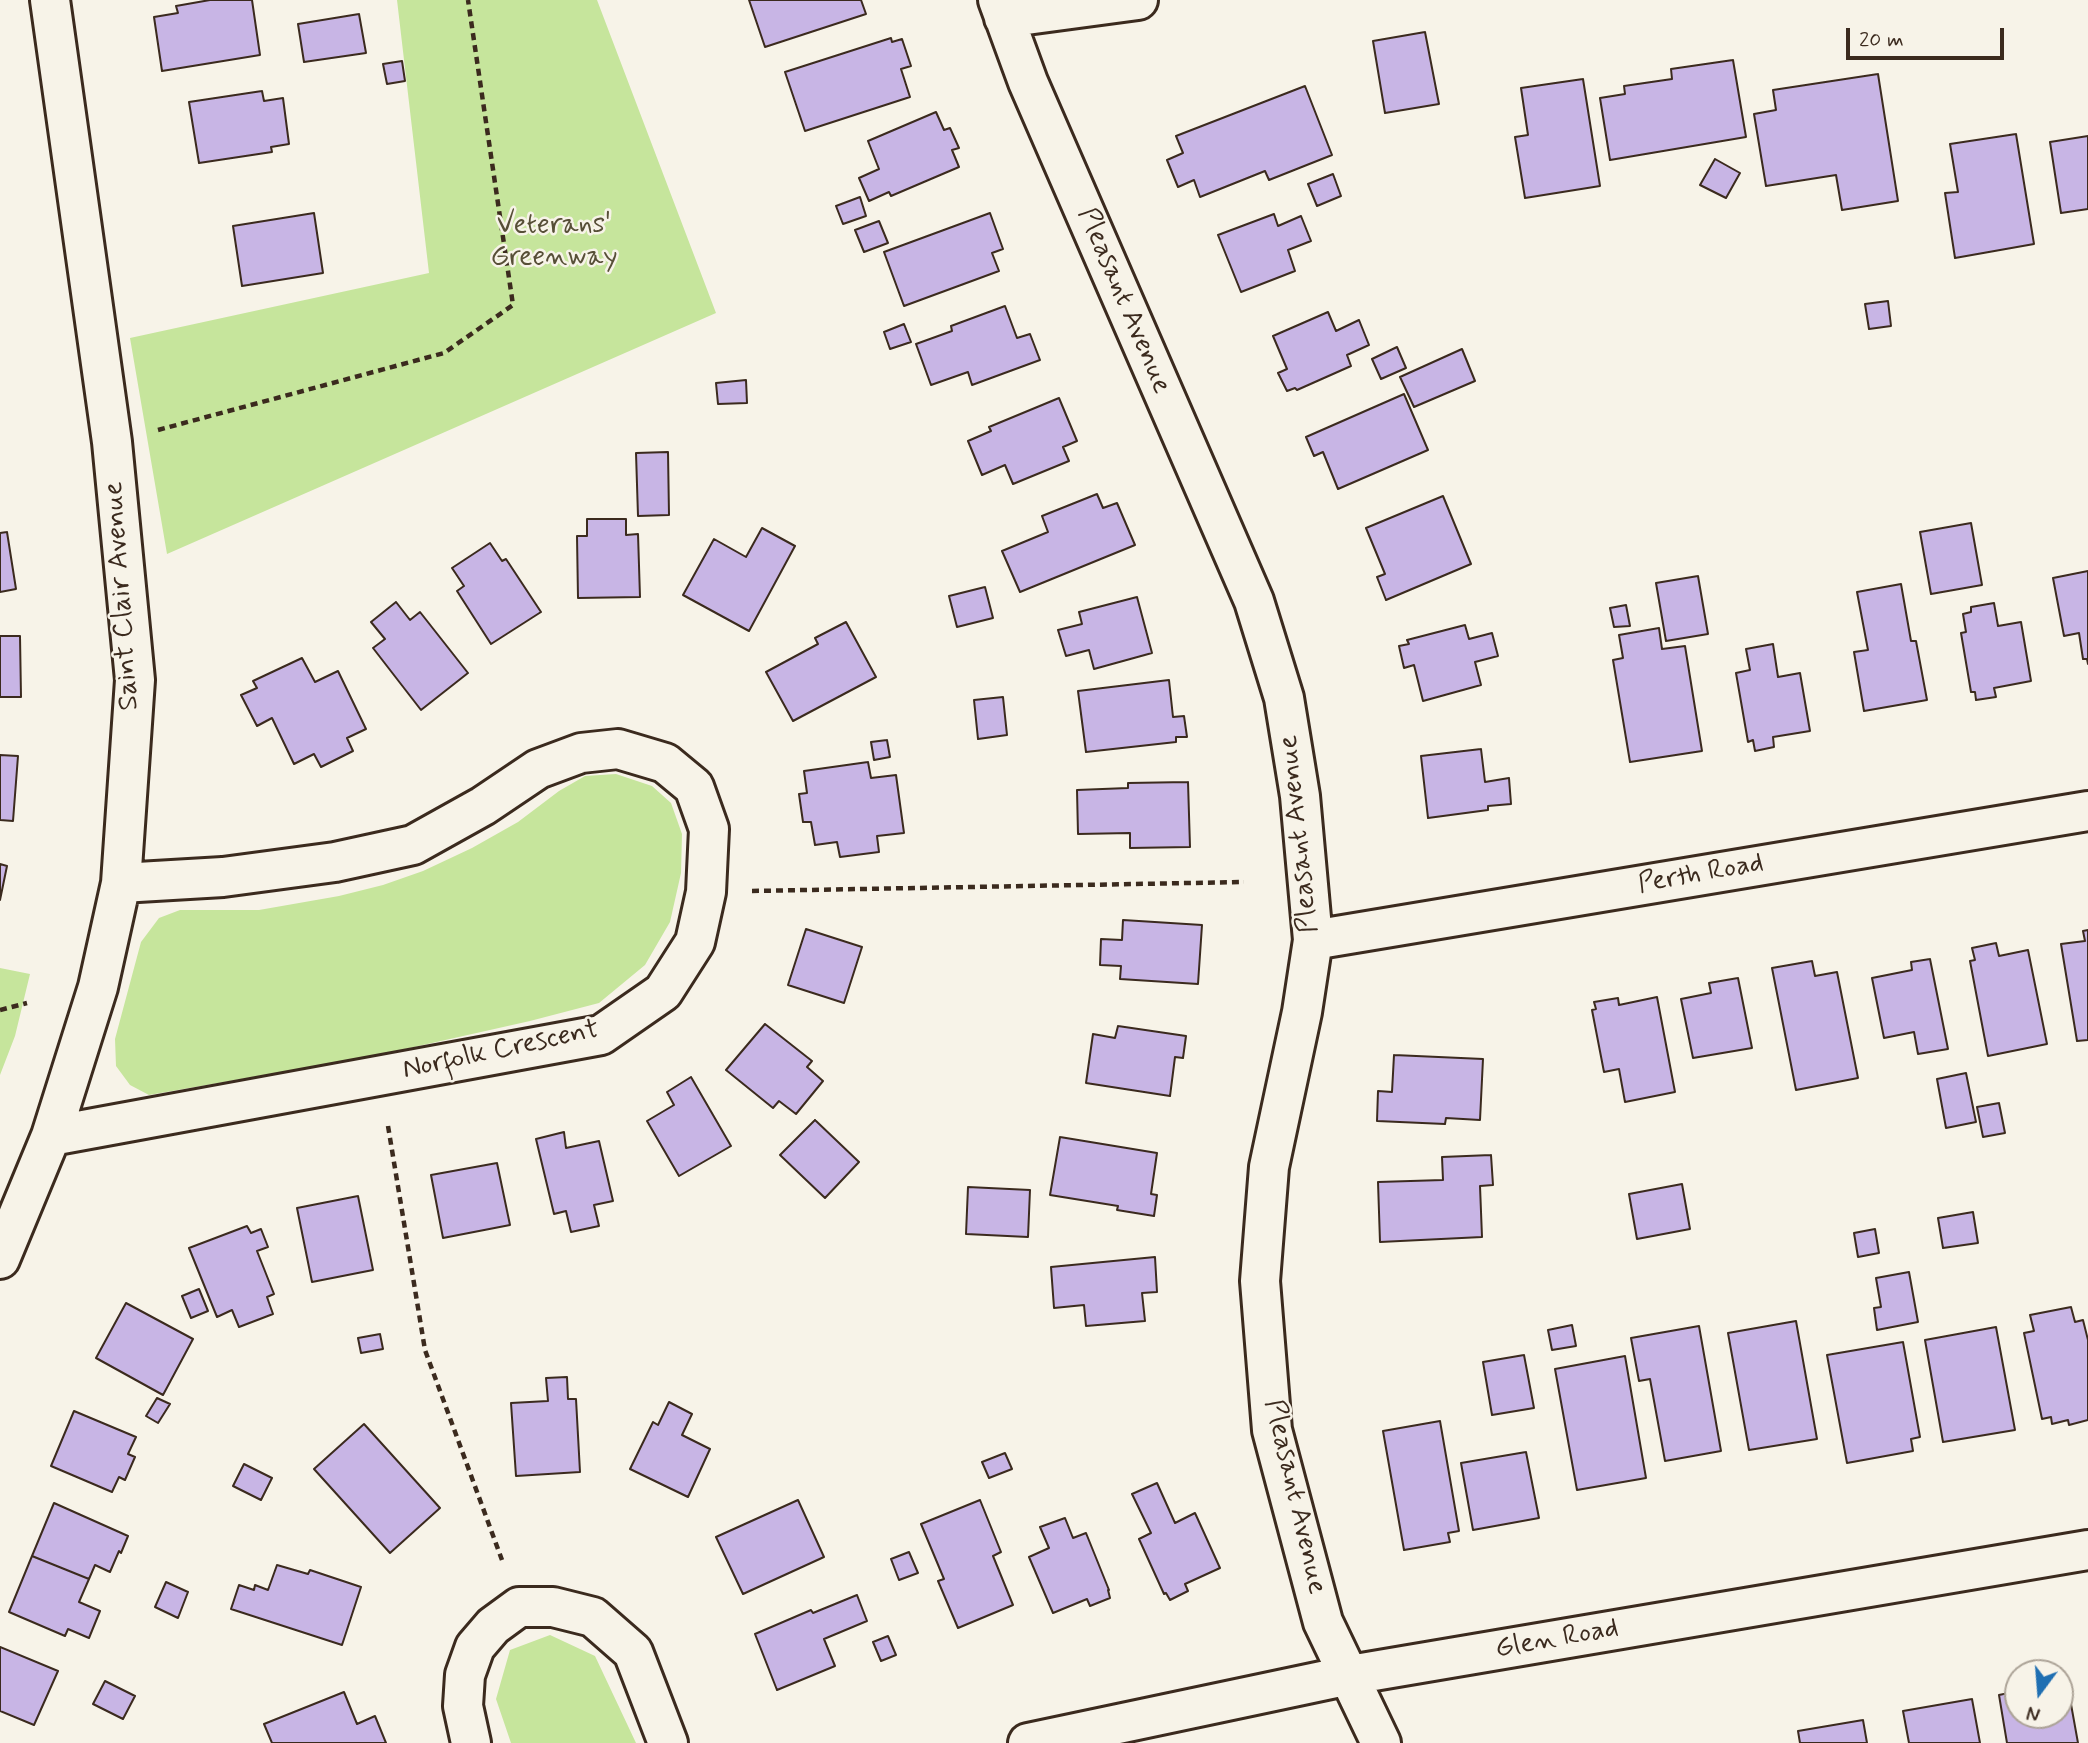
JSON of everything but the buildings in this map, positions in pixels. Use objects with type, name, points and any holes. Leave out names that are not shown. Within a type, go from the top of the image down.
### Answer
[{"type":"street","name":"Saint Clair Avenue","points":[[0,1259],[51,1136],[98,987],[121,883],[135,680],[112,442],[50,0]]},
{"type":"street","points":[[1001,9],[1138,0]]},
{"type":"street","name":"Pleasant Avenue","points":[[1001,9],[1039,106],[1254,601],[1283,698],[1300,796],[1314,940],[1302,1012],[1269,1167],[1260,1281],[1272,1430],[1323,1622],[1381,1743]]},
{"type":"street","name":"Norfolk Crescent","points":[[51,1136],[601,1035],[663,992],[695,942],[706,892],[709,829],[694,787],[665,762],[618,749],[581,753],[538,769],[483,806],[413,845],[335,862],[223,877],[121,883]]},
{"type":"street","name":"Perth Road","points":[[1314,940],[2088,811]]},
{"type":"street","name":"Glen Road","points":[[1028,1743],[1350,1675],[2088,1550]]},
{"type":"street","points":[[471,1743],[463,1706],[465,1675],[475,1647],[494,1626],[519,1608],[553,1607],[593,1617],[633,1652],[668,1743]]},
{"type":"path","points":[[112,442],[444,353],[513,305],[468,0]]},
{"type":"path","points":[[706,892],[1244,882]]},
{"type":"path","points":[[0,1010],[27,1003]]},
{"type":"path","points":[[388,1126],[425,1350],[502,1560]]},
{"type":"green space","name":"Veterans' Greenway","points":[[397,0],[597,0],[716,313],[167,554],[130,338],[429,273]]},
{"type":"green space","points":[[616,774],[652,786],[671,803],[682,834],[681,873],[670,922],[645,965],[599,1003],[374,1056],[149,1095],[130,1085],[116,1066],[115,1039],[141,942],[159,918],[180,910],[259,910],[383,885],[423,871],[472,848],[518,822],[559,791],[585,776]]},
{"type":"green space","points":[[0,968],[30,974],[15,1036],[0,1075]]},
{"type":"green space","points":[[550,1635],[595,1656],[636,1743],[511,1743],[496,1699],[510,1650]]}]
